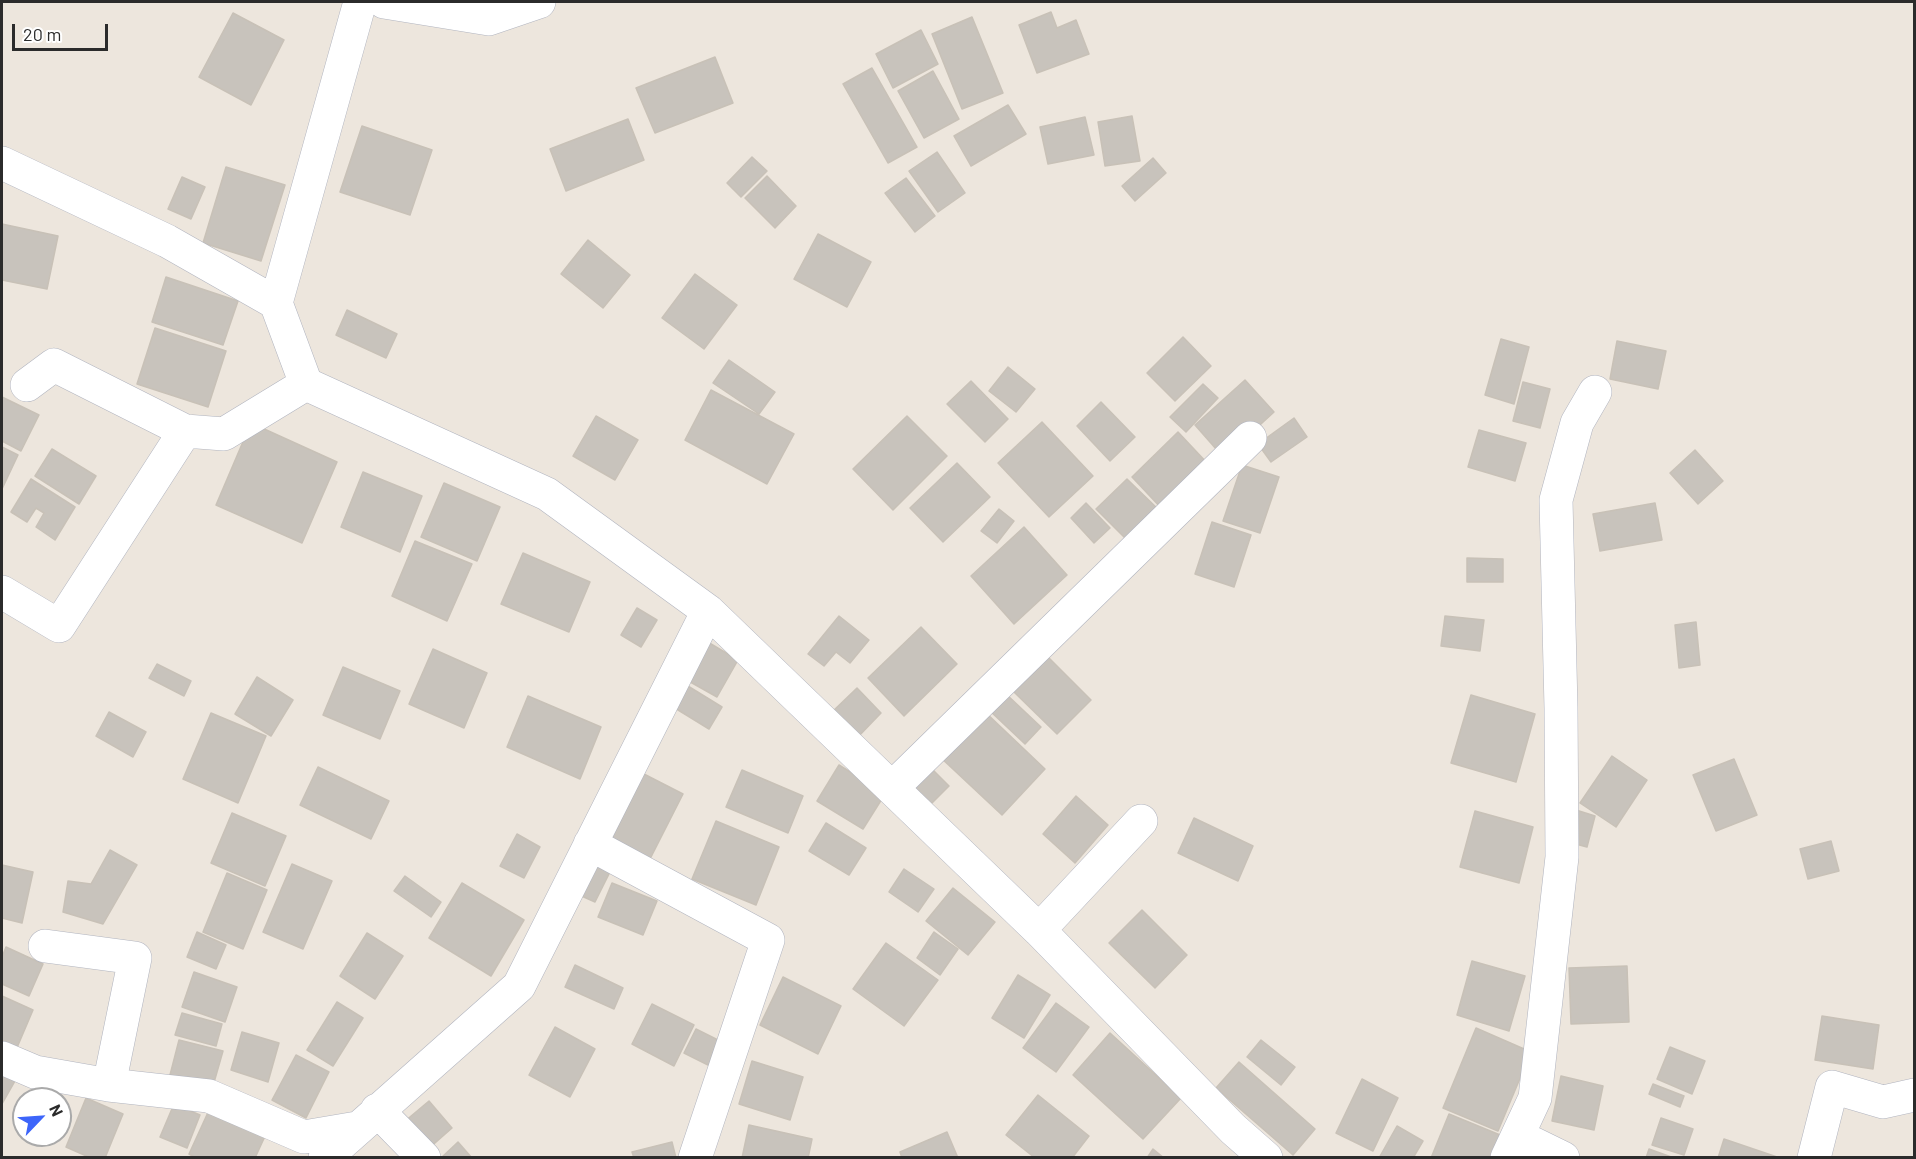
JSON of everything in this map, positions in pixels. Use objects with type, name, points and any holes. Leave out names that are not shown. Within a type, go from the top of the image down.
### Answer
[{"type":"street","points":[[360,2],[276,303],[306,384],[547,494],[708,611],[1039,930],[1233,1129],[1266,1158]]},
{"type":"street","points":[[384,2],[489,19],[539,2]]},
{"type":"street","points":[[2,163],[167,241],[276,303]]},
{"type":"street","points":[[27,385],[54,365],[185,431],[224,434],[306,384]]},
{"type":"street","points":[[1563,1158],[1513,1147],[1535,1098],[1562,856],[1556,500],[1577,423],[1594,392]]},
{"type":"street","points":[[2,592],[59,626],[185,431]]},
{"type":"street","points":[[892,788],[1250,438]]},
{"type":"street","points":[[325,1158],[519,986],[708,611]]},
{"type":"street","points":[[1039,930],[1140,821]]},
{"type":"street","points":[[590,844],[768,940],[695,1158]]},
{"type":"street","points":[[45,946],[135,958],[110,1085]]},
{"type":"street","points":[[2,1058],[35,1072],[110,1085],[209,1096],[304,1137],[367,1119]]},
{"type":"street","points":[[1814,1158],[1832,1087],[1883,1102],[1914,1095]]},
{"type":"street","points":[[367,1119],[424,1158]]},
{"type":"building","points":[[1051,12],[1057,28],[1076,20],[1089,54],[1037,73],[1019,25]]},
{"type":"building","points":[[233,13],[284,40],[251,105],[199,77]]},
{"type":"building","points":[[972,17],[1003,93],[962,109],[932,34]]},
{"type":"building","points":[[921,30],[938,64],[893,88],[876,54]]},
{"type":"building","points":[[715,57],[733,103],[655,133],[636,88]]},
{"type":"building","points":[[872,68],[917,147],[888,163],[843,84]]},
{"type":"building","points":[[933,71],[959,119],[924,138],[898,91]]},
{"type":"building","points":[[1008,105],[1026,134],[971,166],[954,136]]},
{"type":"building","points":[[1132,116],[1140,161],[1105,166],[1098,122]]},
{"type":"building","points":[[1085,117],[1094,155],[1048,164],[1040,127]]},
{"type":"building","points":[[628,119],[644,160],[566,191],[550,149]]},
{"type":"building","points":[[362,126],[432,150],[410,215],[340,192]]},
{"type":"building","points":[[937,152],[965,193],[938,212],[909,171]]},
{"type":"building","points":[[752,157],[767,171],[741,197],[727,183]]},
{"type":"building","points":[[1153,158],[1166,173],[1135,201],[1122,186]]},
{"type":"building","points":[[226,167],[285,185],[261,261],[203,243]]},
{"type":"building","points":[[767,176],[796,206],[775,228],[745,198]]},
{"type":"building","points":[[182,177],[205,187],[191,219],[168,209]]},
{"type":"building","points":[[906,178],[935,216],[915,232],[885,193]]},
{"type":"building","points":[[2,224],[58,236],[47,289],[2,280]]},
{"type":"building","points":[[818,234],[871,262],[847,307],[794,279]]},
{"type":"building","points":[[588,240],[630,275],[603,308],[561,274]]},
{"type":"building","points":[[695,274],[737,305],[704,349],[662,318]]},
{"type":"building","points":[[166,277],[238,301],[223,345],[152,322]]},
{"type":"building","points":[[347,310],[397,334],[386,358],[336,335]]},
{"type":"building","points":[[155,328],[226,351],[208,407],[137,384]]},
{"type":"building","points":[[1183,337],[1211,366],[1175,401],[1147,373]]},
{"type":"building","points":[[1501,339],[1529,347],[1514,404],[1485,395]]},
{"type":"building","points":[[1617,341],[1666,351],[1658,389],[1610,379]]},
{"type":"building","points":[[729,360],[775,392],[759,414],[713,383]]},
{"type":"building","points":[[1008,367],[1035,389],[1016,412],[989,391]]},
{"type":"building","points":[[1245,380],[1274,412],[1224,458],[1195,425]]},
{"type":"building","points":[[971,381],[1008,419],[985,442],[947,404]]},
{"type":"building","points":[[1523,382],[1550,389],[1540,428],[1513,421]]},
{"type":"building","points":[[1203,384],[1218,398],[1186,432],[1170,417]]},
{"type":"building","points":[[711,390],[794,434],[767,484],[685,440]]},
{"type":"building","points":[[2,397],[39,415],[21,451],[2,441]]},
{"type":"building","points":[[1101,402],[1135,437],[1110,461],[1077,426]]},
{"type":"building","points":[[596,416],[638,440],[615,480],[573,456]]},
{"type":"building","points":[[907,416],[947,456],[893,510],[853,469]]},
{"type":"building","points":[[1294,418],[1307,437],[1271,462],[1258,444]]},
{"type":"building","points":[[1042,422],[1093,476],[1049,517],[998,463]]},
{"type":"building","points":[[251,423],[337,462],[302,543],[216,505]]},
{"type":"building","points":[[1479,430],[1526,443],[1515,481],[1468,467]]},
{"type":"building","points":[[1178,432],[1209,465],[1163,510],[1132,477]]},
{"type":"building","points":[[2,447],[18,455],[2,489]]},
{"type":"building","points":[[52,449],[96,476],[79,504],[35,476]]},
{"type":"building","points":[[1695,450],[1723,481],[1698,504],[1670,473]]},
{"type":"building","points":[[957,463],[990,497],[943,542],[910,508]]},
{"type":"building","points":[[1242,465],[1279,477],[1260,533],[1223,521]]},
{"type":"building","points":[[363,472],[422,496],[400,552],[341,527]]},
{"type":"building","points":[[31,479],[75,507],[55,540],[36,527],[44,513],[36,508],[27,522],[11,512]]},
{"type":"building","points":[[1127,479],[1161,512],[1130,543],[1096,509]]},
{"type":"building","points":[[444,483],[500,507],[477,561],[421,537]]},
{"type":"building","points":[[1086,503],[1110,528],[1094,543],[1071,518]]},
{"type":"building","points":[[1655,503],[1662,540],[1600,551],[1593,514]]},
{"type":"building","points":[[999,509],[1014,521],[997,543],[981,531]]},
{"type":"building","points":[[1212,522],[1251,535],[1234,587],[1195,574]]},
{"type":"building","points":[[1024,527],[1067,575],[1014,624],[971,576]]},
{"type":"building","points":[[415,541],[472,564],[447,621],[392,596]]},
{"type":"building","points":[[523,553],[590,582],[569,632],[501,604]]},
{"type":"building","points":[[1467,558],[1503,559],[1503,582],[1467,582]]},
{"type":"building","points":[[637,608],[657,620],[641,647],[621,635]]},
{"type":"building","points":[[839,616],[869,640],[850,663],[836,652],[824,666],[808,654]]},
{"type":"building","points":[[1445,616],[1484,620],[1480,651],[1441,646]]},
{"type":"building","points":[[1696,622],[1700,665],[1679,668],[1675,625]]},
{"type":"building","points":[[921,627],[957,664],[904,716],[868,678]]},
{"type":"building","points":[[706,641],[738,660],[717,697],[685,679]]},
{"type":"building","points":[[433,649],[487,673],[464,728],[409,704]]},
{"type":"building","points":[[1048,657],[1091,700],[1057,734],[1014,692]]},
{"type":"building","points":[[157,664],[191,681],[184,696],[149,678]]},
{"type":"building","points":[[343,667],[400,691],[380,739],[323,715]]},
{"type":"building","points":[[257,677],[293,700],[271,736],[235,714]]},
{"type":"building","points":[[683,683],[722,707],[709,729],[670,705]]},
{"type":"building","points":[[857,688],[881,713],[856,739],[831,713]]},
{"type":"building","points":[[1005,693],[1041,727],[1025,744],[989,710]]},
{"type":"building","points":[[1471,695],[1535,714],[1516,782],[1451,763]]},
{"type":"building","points":[[528,696],[601,727],[580,779],[507,747]]},
{"type":"building","points":[[983,710],[1045,769],[1002,815],[939,756]]},
{"type":"building","points":[[109,712],[146,732],[133,757],[96,736]]},
{"type":"building","points":[[211,713],[266,736],[238,803],[183,779]]},
{"type":"building","points":[[1612,756],[1647,780],[1616,827],[1580,803]]},
{"type":"building","points":[[1734,759],[1757,815],[1716,831],[1693,775]]},
{"type":"building","points":[[924,761],[949,786],[931,804],[906,780]]},
{"type":"building","points":[[839,765],[885,794],[863,829],[817,801]]},
{"type":"building","points":[[318,767],[389,801],[371,839],[300,805]]},
{"type":"building","points":[[742,770],[803,796],[788,833],[726,807]]},
{"type":"building","points":[[640,772],[683,794],[650,859],[607,837]]},
{"type":"building","points":[[1076,796],[1108,825],[1075,863],[1043,834]]},
{"type":"building","points":[[1576,810],[1595,816],[1587,847],[1568,842]]},
{"type":"building","points":[[1475,811],[1533,827],[1519,883],[1460,867]]},
{"type":"building","points":[[232,813],[286,836],[265,886],[211,863]]},
{"type":"building","points":[[1194,818],[1253,846],[1238,881],[1178,853]]},
{"type":"building","points":[[716,821],[779,847],[756,905],[692,879]]},
{"type":"building","points":[[826,823],[866,848],[849,875],[809,851]]},
{"type":"building","points":[[517,834],[540,847],[524,878],[500,866]]},
{"type":"building","points":[[1831,841],[1839,871],[1808,879],[1800,849]]},
{"type":"building","points":[[110,850],[137,865],[103,924],[63,912],[68,881],[91,884]]},
{"type":"building","points":[[594,859],[612,868],[595,902],[577,894]]},
{"type":"building","points":[[292,864],[332,881],[303,949],[263,932]]},
{"type":"building","points":[[2,865],[33,872],[22,923],[2,918]]},
{"type":"building","points":[[904,869],[934,889],[918,912],[889,892]]},
{"type":"building","points":[[227,873],[267,890],[243,949],[203,932]]},
{"type":"building","points":[[405,876],[441,902],[431,917],[394,891]]},
{"type":"building","points":[[462,883],[524,920],[491,976],[429,938]]},
{"type":"building","points":[[612,883],[657,901],[643,935],[598,917]]},
{"type":"building","points":[[953,888],[995,922],[968,955],[926,921]]},
{"type":"building","points":[[1142,910],[1187,955],[1155,988],[1109,943]]},
{"type":"building","points":[[197,932],[226,945],[216,969],[187,957]]},
{"type":"building","points":[[934,932],[958,949],[940,975],[917,958]]},
{"type":"building","points":[[367,933],[403,956],[375,999],[340,976]]},
{"type":"building","points":[[886,943],[938,980],[904,1026],[853,989]]},
{"type":"building","points":[[6,947],[43,964],[29,996],[2,984],[2,957]]},
{"type":"building","points":[[1472,961],[1525,976],[1509,1031],[1457,1015]]},
{"type":"building","points":[[575,965],[623,988],[614,1009],[565,987]]},
{"type":"building","points":[[1627,966],[1629,1022],[1571,1024],[1569,968]]},
{"type":"building","points":[[194,972],[237,987],[225,1022],[182,1007]]},
{"type":"building","points":[[1018,975],[1050,995],[1024,1038],[992,1018]]},
{"type":"building","points":[[783,977],[841,1006],[818,1054],[760,1025]]},
{"type":"building","points":[[2,996],[33,1010],[13,1057],[2,1052]]},
{"type":"building","points":[[337,1002],[363,1018],[333,1066],[307,1050]]},
{"type":"building","points":[[1056,1003],[1089,1027],[1056,1072],[1023,1048]]},
{"type":"building","points":[[652,1004],[694,1025],[674,1066],[632,1044]]},
{"type":"building","points":[[182,1013],[222,1024],[216,1046],[175,1035]]},
{"type":"building","points":[[1822,1016],[1879,1025],[1873,1069],[1815,1060]]},
{"type":"building","points":[[555,1027],[595,1049],[570,1097],[529,1075]]},
{"type":"building","points":[[1476,1028],[1531,1052],[1498,1131],[1443,1108]]},
{"type":"building","points":[[696,1029],[728,1045],[716,1069],[684,1053]]},
{"type":"building","points":[[242,1032],[279,1043],[268,1082],[231,1070]]},
{"type":"building","points":[[1110,1033],[1181,1098],[1143,1139],[1073,1075]]},
{"type":"building","points":[[179,1040],[223,1051],[213,1086],[170,1075]]},
{"type":"building","points":[[1261,1040],[1295,1067],[1281,1085],[1247,1057]]},
{"type":"building","points":[[1670,1047],[1705,1061],[1692,1094],[1657,1079]]},
{"type":"building","points":[[296,1055],[329,1072],[306,1118],[272,1100]]},
{"type":"building","points":[[752,1061],[803,1077],[790,1120],[739,1104]]},
{"type":"building","points":[[1239,1062],[1315,1129],[1293,1155],[1216,1088]]},
{"type":"building","points":[[2,1074],[15,1081],[2,1104]]},
{"type":"building","points":[[1561,1076],[1603,1086],[1594,1130],[1552,1121]]},
{"type":"building","points":[[1362,1079],[1398,1098],[1373,1151],[1336,1133]]},
{"type":"building","points":[[1653,1084],[1684,1096],[1680,1107],[1649,1094]]},
{"type":"building","points":[[1038,1095],[1089,1136],[1072,1158],[1035,1158],[1006,1135]]},
{"type":"building","points":[[86,1098],[123,1114],[105,1158],[91,1158],[66,1147],[72,1147],[72,1132]]},
{"type":"building","points":[[429,1101],[452,1128],[427,1150],[404,1122]]},
{"type":"building","points":[[174,1104],[200,1115],[187,1148],[160,1137]]},
{"type":"building","points":[[210,1108],[266,1134],[255,1158],[196,1158],[189,1154]]},
{"type":"building","points":[[1449,1114],[1505,1137],[1496,1158],[1431,1158]]},
{"type":"building","points":[[1661,1118],[1693,1129],[1684,1155],[1652,1145]]},
{"type":"building","points":[[749,1125],[812,1139],[808,1158],[742,1158]]},
{"type":"building","points":[[1397,1126],[1423,1141],[1413,1158],[1379,1158]]},
{"type":"building","points":[[947,1132],[958,1158],[902,1158],[900,1152]]},
{"type":"building","points":[[1724,1139],[1780,1158],[1718,1158]]},
{"type":"building","points":[[458,1142],[472,1158],[441,1158]]},
{"type":"building","points":[[672,1142],[676,1158],[634,1158],[632,1152]]},
{"type":"building","points":[[1153,1149],[1164,1158],[1147,1158]]},
{"type":"building","points":[[1649,1149],[1674,1158],[1646,1158]]}]
